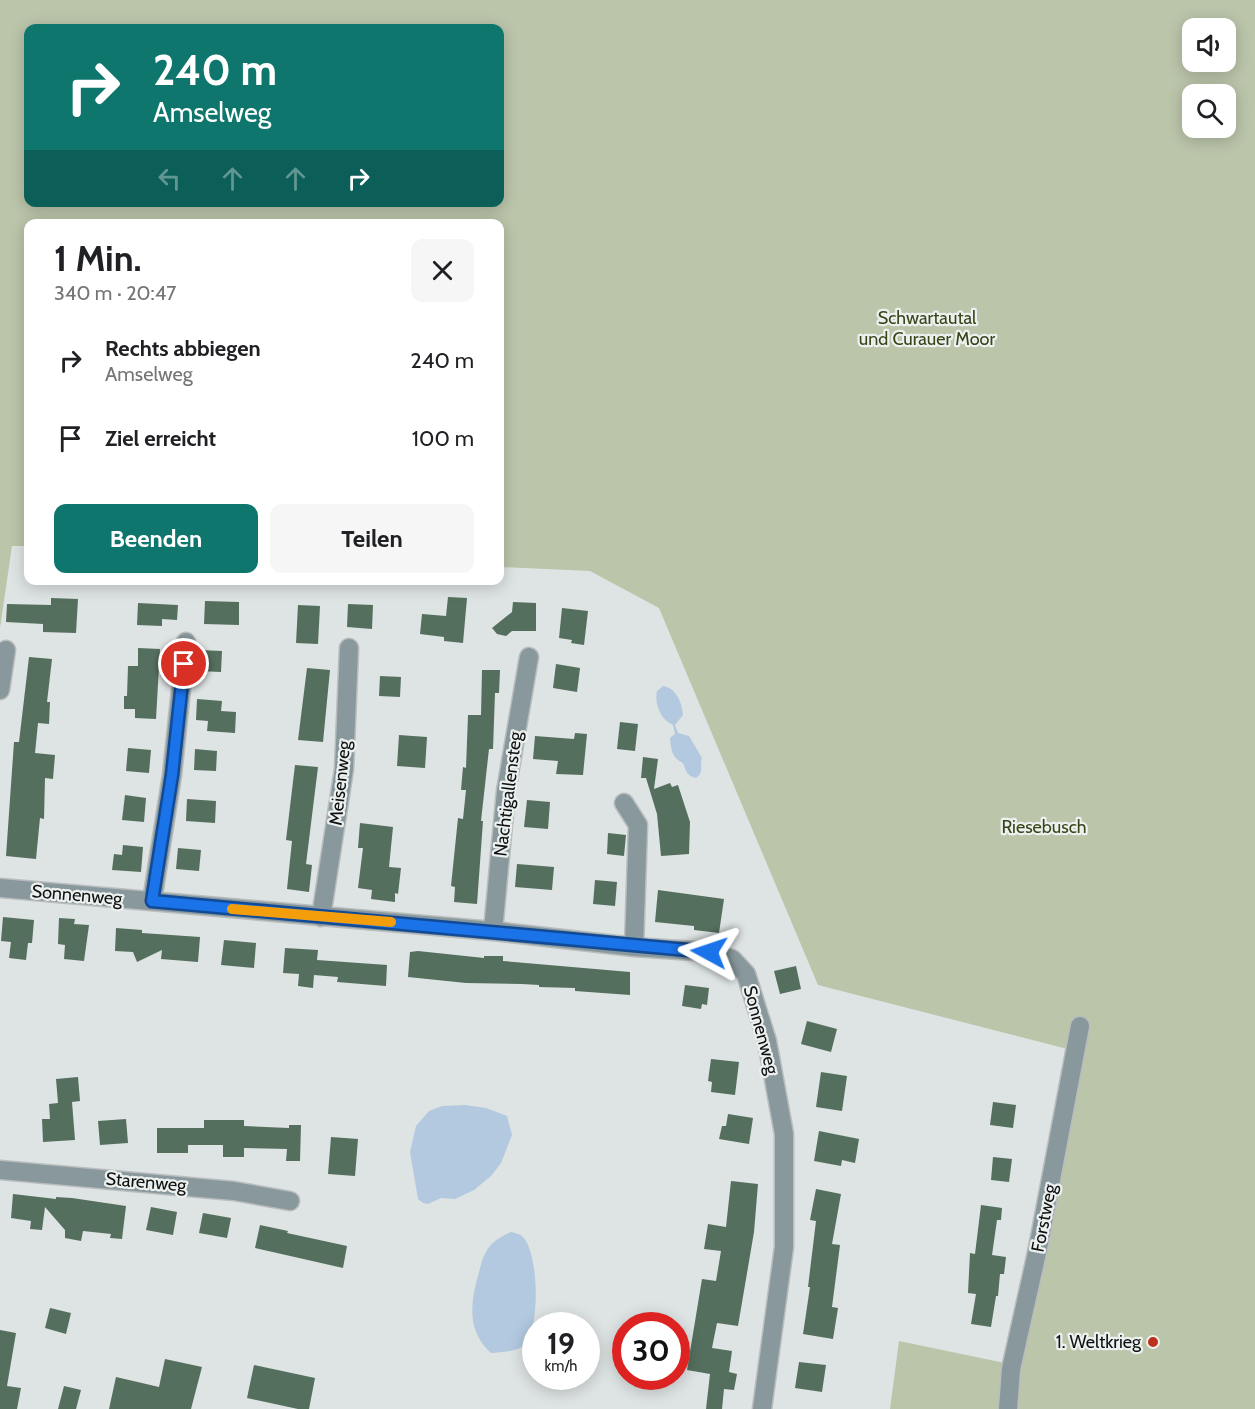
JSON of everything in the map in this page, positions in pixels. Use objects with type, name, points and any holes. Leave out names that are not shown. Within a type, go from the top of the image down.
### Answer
[{"type":"street","points":[[152,901],[172,775],[186,642]]},
{"type":"street","name":"Meisenweg","points":[[321,916],[344,769],[349,648]]},
{"type":"street","points":[[0,690],[6,650]]},
{"type":"street","name":"Nachtigallensteg","points":[[493,931],[506,791],[529,657]]},
{"type":"street","points":[[624,803],[638,825],[634,946]]},
{"type":"street","name":"Sonnenweg","points":[[0,888],[493,931],[709,952],[732,959],[746,974],[767,1041],[784,1134],[784,1247],[762,1409]]},
{"type":"street","name":"Forstweg","points":[[1008,1409],[1011,1369],[1038,1248],[1080,1026]]},
{"type":"street","name":"Starenweg","points":[[0,1170],[234,1191],[290,1201]]},
{"type":"green space","name":"Riesebusch","points":[[0,0],[1255,0],[1255,1409],[890,1409],[899,1341],[1019,1366],[1083,1053],[818,985],[659,608],[590,571],[504,567],[504,219],[24,219],[24,546],[12,546],[0,628]]},
{"type":"water","points":[[663,686],[668,687],[678,696],[681,705],[683,715],[675,725],[678,733],[689,736],[702,758],[701,771],[696,778],[686,771],[683,763],[676,759],[673,753],[670,738],[675,734],[673,725],[659,711],[657,701],[657,691]]},
{"type":"water","points":[[465,1105],[486,1108],[507,1116],[512,1135],[501,1163],[491,1176],[474,1190],[455,1199],[441,1198],[428,1204],[423,1203],[418,1199],[410,1152],[416,1126],[429,1111],[442,1106]]},
{"type":"water","points":[[511,1232],[523,1237],[532,1259],[536,1292],[535,1312],[522,1312],[522,1347],[512,1351],[491,1353],[478,1337],[472,1309],[484,1255],[496,1240]]},
{"type":"building","points":[[448,597],[467,598],[463,643],[444,641],[444,637],[420,634],[422,614],[446,616]]},
{"type":"building","points":[[51,598],[78,599],[76,633],[43,632],[43,624],[6,622],[7,604],[51,605]]},
{"type":"building","points":[[205,601],[239,602],[239,625],[204,624]]},
{"type":"building","points":[[513,602],[536,603],[536,631],[512,631],[506,636],[497,634],[492,628],[512,612]]},
{"type":"building","points":[[138,603],[178,605],[177,620],[162,619],[162,626],[137,625]]},
{"type":"building","points":[[348,604],[373,605],[372,629],[347,627]]},
{"type":"building","points":[[298,605],[320,606],[318,644],[296,643]]},
{"type":"building","points":[[562,608],[588,611],[584,645],[559,638]]},
{"type":"building","points":[[138,648],[160,649],[156,719],[135,718],[135,709],[124,709],[128,666],[138,666]]},
{"type":"building","points":[[199,650],[222,651],[221,672],[198,671]]},
{"type":"building","points":[[29,657],[52,659],[47,702],[50,702],[49,724],[38,723],[35,753],[55,755],[53,779],[45,778],[44,819],[40,818],[36,859],[6,856],[14,742],[19,742]]},
{"type":"building","points":[[556,664],[580,668],[577,692],[553,688]]},
{"type":"building","points":[[307,668],[330,670],[323,742],[298,740]]},
{"type":"building","points":[[482,670],[500,670],[499,693],[495,693],[493,749],[489,749],[481,821],[483,821],[477,904],[454,902],[455,887],[451,886],[458,818],[463,819],[466,790],[461,790],[463,767],[466,768],[468,715],[481,715]]},
{"type":"building","points":[[380,676],[401,677],[400,697],[379,696]]},
{"type":"building","points":[[197,699],[222,701],[221,711],[236,712],[235,733],[207,731],[208,721],[196,720]]},
{"type":"building","points":[[620,722],[638,724],[635,751],[617,749]]},
{"type":"building","points":[[575,733],[587,734],[583,775],[556,774],[558,761],[533,759],[535,736],[574,739]]},
{"type":"building","points":[[399,735],[427,737],[425,768],[397,766]]},
{"type":"building","points":[[128,748],[151,750],[149,773],[126,771]]},
{"type":"building","points":[[195,749],[217,751],[216,771],[194,770]]},
{"type":"building","points":[[643,757],[658,759],[654,789],[670,783],[672,787],[678,785],[690,822],[689,854],[661,856],[657,814],[646,778],[641,778]]},
{"type":"building","points":[[295,765],[318,767],[306,864],[312,865],[309,892],[287,889],[292,841],[286,840]]},
{"type":"building","points":[[125,795],[146,798],[144,822],[122,820]]},
{"type":"building","points":[[187,799],[216,801],[215,823],[186,821]]},
{"type":"building","points":[[527,800],[550,802],[548,829],[524,827]]},
{"type":"building","points":[[360,823],[393,827],[389,867],[401,868],[395,902],[371,899],[372,890],[358,888],[363,848],[358,848]]},
{"type":"building","points":[[608,833],[626,835],[624,856],[607,854]]},
{"type":"building","points":[[123,845],[143,847],[141,872],[112,870],[114,854],[122,855]]},
{"type":"building","points":[[178,848],[201,850],[199,871],[176,869]]},
{"type":"building","points":[[517,864],[554,867],[552,890],[515,887]]},
{"type":"building","points":[[595,880],[617,882],[615,906],[593,904]]},
{"type":"building","points":[[658,890],[724,899],[719,933],[694,930],[694,926],[655,922]]},
{"type":"building","points":[[3,917],[34,920],[32,943],[28,943],[26,960],[9,958],[11,942],[1,941]]},
{"type":"building","points":[[59,918],[75,919],[74,924],[89,925],[84,961],[64,959],[65,945],[58,944]]},
{"type":"building","points":[[116,928],[142,930],[142,933],[200,937],[198,962],[161,959],[162,950],[137,962],[133,952],[115,951]]},
{"type":"building","points":[[224,940],[256,943],[254,968],[221,965]]},
{"type":"building","points":[[285,948],[318,950],[317,960],[387,965],[386,986],[337,982],[338,977],[314,975],[313,988],[298,986],[299,974],[283,973]]},
{"type":"building","points":[[410,952],[484,958],[484,956],[503,956],[503,961],[630,972],[630,995],[575,991],[575,988],[539,987],[539,985],[466,983],[408,977]]},
{"type":"building","points":[[796,966],[801,989],[780,994],[774,971]]},
{"type":"building","points":[[685,985],[709,988],[707,1005],[702,1004],[701,1009],[682,1006]]},
{"type":"building","points":[[807,1021],[837,1029],[831,1052],[801,1044]]},
{"type":"building","points":[[711,1059],[739,1062],[735,1095],[711,1092],[712,1082],[708,1081]]},
{"type":"building","points":[[821,1072],[847,1076],[842,1111],[816,1107]]},
{"type":"building","points":[[78,1077],[80,1101],[72,1102],[75,1140],[43,1142],[42,1119],[50,1119],[49,1104],[58,1103],[56,1079]]},
{"type":"building","points":[[993,1102],[1016,1105],[1013,1128],[990,1125]]},
{"type":"building","points":[[728,1114],[753,1118],[749,1144],[719,1139],[722,1126],[726,1126]]},
{"type":"building","points":[[126,1119],[128,1143],[100,1145],[98,1121]]},
{"type":"building","points":[[204,1120],[244,1120],[244,1126],[289,1128],[289,1125],[301,1125],[300,1161],[286,1161],[287,1149],[244,1148],[244,1157],[223,1157],[223,1145],[188,1145],[188,1153],[157,1153],[157,1128],[204,1128]]},
{"type":"building","points":[[819,1131],[859,1139],[855,1163],[842,1160],[841,1166],[814,1161]]},
{"type":"building","points":[[331,1137],[358,1139],[355,1176],[328,1174]]},
{"type":"building","points":[[993,1157],[1012,1159],[1009,1182],[991,1180]]},
{"type":"building","points":[[731,1181],[758,1184],[754,1232],[738,1326],[717,1323],[712,1348],[732,1351],[729,1372],[737,1374],[734,1390],[724,1389],[722,1409],[706,1409],[710,1374],[690,1371],[690,1352],[702,1279],[716,1281],[721,1251],[704,1249],[708,1224],[726,1227]]},
{"type":"building","points":[[816,1189],[841,1194],[832,1244],[840,1245],[832,1307],[838,1308],[833,1339],[803,1334],[816,1221],[810,1220]]},
{"type":"building","points":[[13,1194],[56,1199],[56,1197],[72,1198],[126,1206],[122,1239],[110,1238],[111,1234],[83,1231],[81,1241],[65,1238],[65,1230],[45,1207],[42,1230],[30,1229],[31,1221],[11,1218]]},
{"type":"building","points":[[981,1205],[1002,1208],[1001,1220],[997,1220],[992,1255],[1006,1257],[1004,1274],[1000,1274],[991,1327],[971,1324],[976,1294],[968,1293],[970,1253],[975,1254]]},
{"type":"building","points":[[151,1207],[177,1212],[173,1235],[146,1230]]},
{"type":"building","points":[[203,1213],[231,1218],[227,1238],[199,1233]]},
{"type":"building","points":[[260,1225],[347,1246],[343,1268],[255,1248]]},
{"type":"building","points":[[50,1308],[71,1313],[66,1334],[45,1328]]},
{"type":"building","points":[[0,1330],[16,1333],[7,1386],[21,1388],[17,1409],[0,1409]]},
{"type":"building","points":[[165,1359],[202,1367],[191,1409],[109,1409],[116,1377],[159,1387]]},
{"type":"building","points":[[799,1362],[826,1365],[822,1392],[795,1388]]},
{"type":"building","points":[[254,1365],[315,1378],[309,1409],[298,1409],[247,1398]]},
{"type":"building","points":[[64,1386],[81,1390],[76,1409],[58,1409]]},
{"type":"slow traffic","points":[[232,909],[391,922]]},
{"type":"place","name":"1. Weltkrieg","points":[[1153,1342]]},
{"type":"route","points":[[184,664],[172,775],[152,901],[709,952]]},
{"type":"park label","name":"Schwartautal und Curauer Moor","points":[[927,328]]}]
